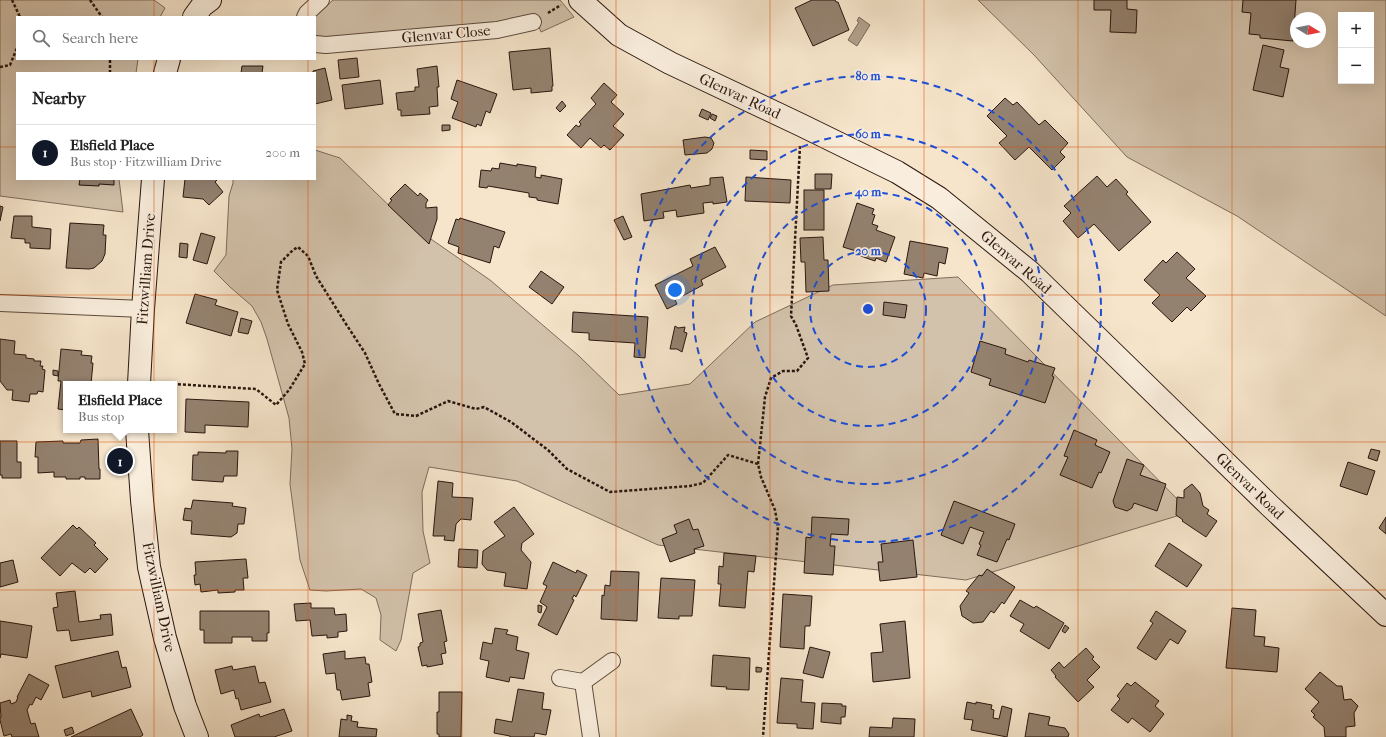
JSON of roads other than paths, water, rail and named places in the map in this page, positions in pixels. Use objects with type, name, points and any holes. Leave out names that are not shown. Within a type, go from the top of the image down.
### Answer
[{"type":"main road","points":[[195,16],[202,6],[210,0]]},
{"type":"main road","name":"Glenvar Road","points":[[572,2],[619,35],[670,63],[898,172],[939,198],[1030,272],[1269,505],[1386,615]]},
{"type":"main road","points":[[165,72],[169,60]]},
{"type":"main road","name":"Fitzwilliam Drive","points":[[140,381],[143,309],[153,180]]},
{"type":"main road","name":"Fitzwilliam Drive","points":[[137,433],[149,567],[165,638],[185,706],[197,737]]},
{"type":"street","points":[[306,16],[321,0]]},
{"type":"street","name":"Glenvar Close","points":[[316,44],[332,45],[497,30],[533,22]]},
{"type":"street","points":[[0,303],[143,309]]},
{"type":"street","points":[[560,678],[583,682],[612,662]]},
{"type":"street","points":[[583,682],[591,737]]},
{"type":"place","name":"Elsfield Place","points":[[120,461]]}]
